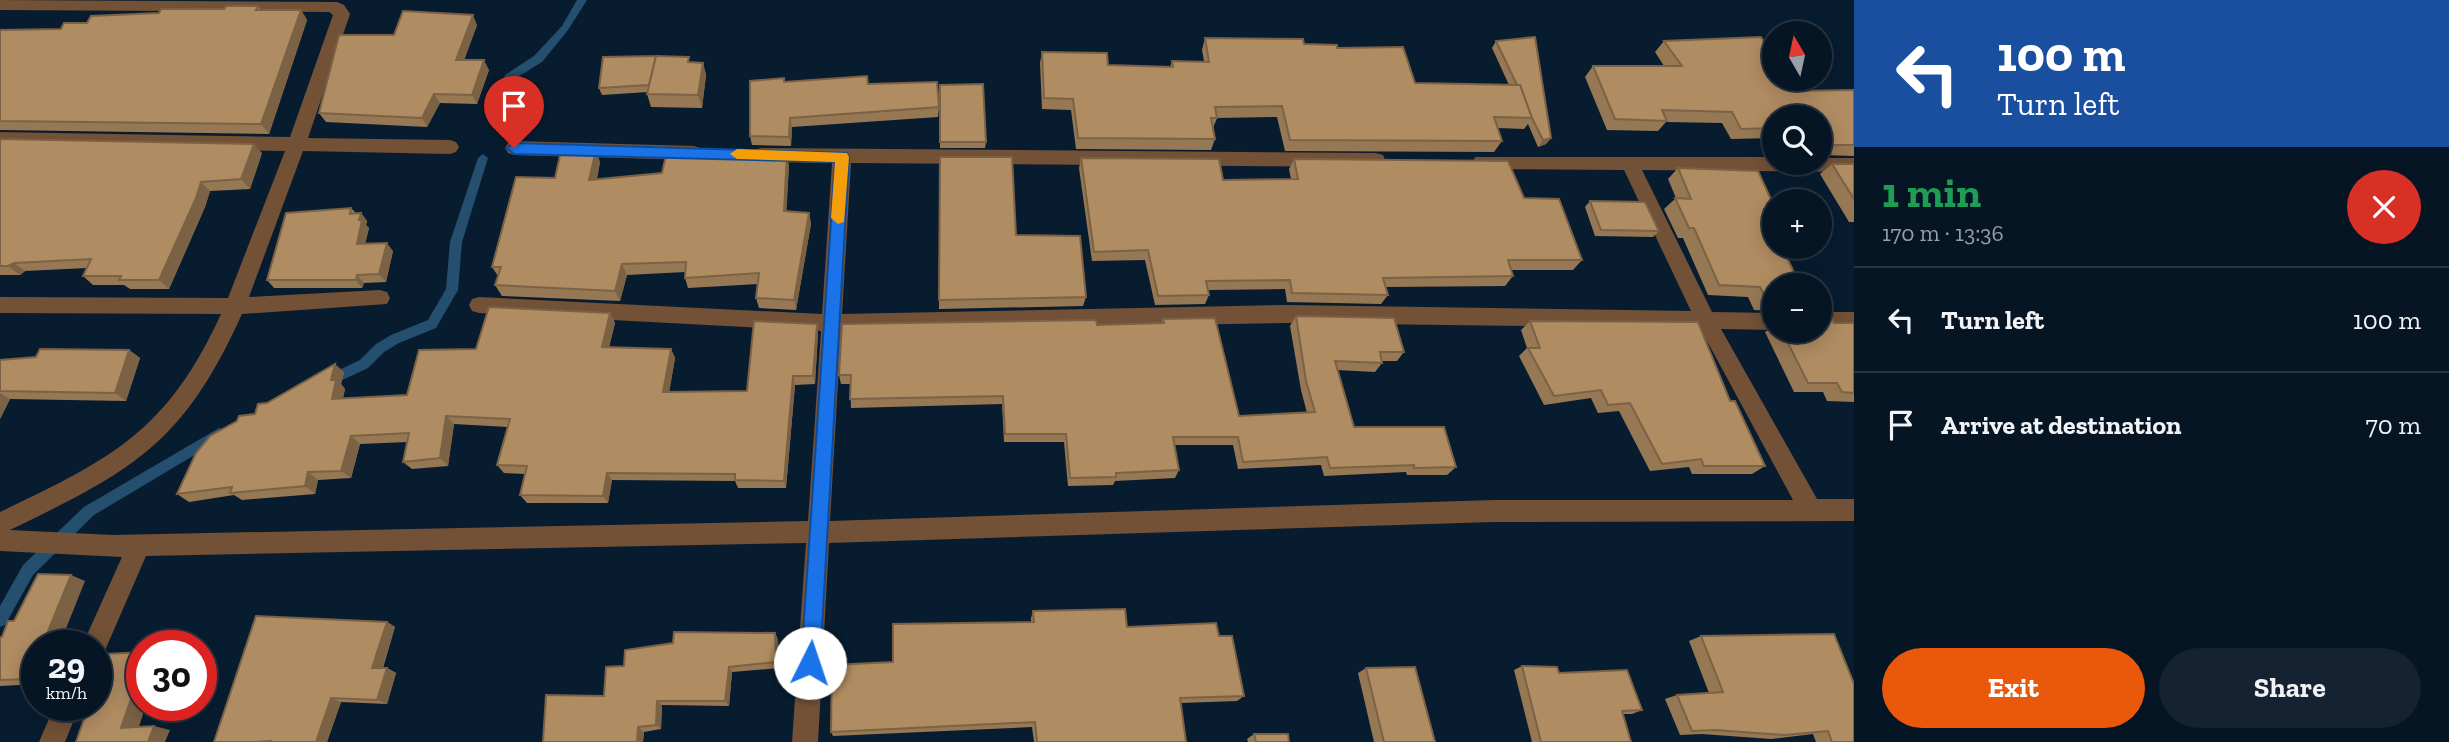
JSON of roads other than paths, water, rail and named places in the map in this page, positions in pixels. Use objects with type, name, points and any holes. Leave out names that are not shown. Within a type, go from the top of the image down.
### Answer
[{"type":"street","points":[[0,4],[331,6],[342,14],[298,142],[235,306],[191,392],[148,439],[99,475],[0,523]]},
{"type":"street","points":[[0,139],[298,142],[450,147]]},
{"type":"street","points":[[514,148],[719,154]]},
{"type":"street","points":[[747,154],[842,157],[1399,160]]},
{"type":"street","points":[[805,742],[842,157]]},
{"type":"street","points":[[1467,161],[1854,165]]},
{"type":"street","points":[[1630,164],[1706,321],[1811,512]]},
{"type":"street","points":[[0,305],[235,306],[380,298]]},
{"type":"street","points":[[479,305],[832,323],[1288,314],[1762,321]]},
{"type":"street","points":[[1832,321],[1854,321]]},
{"type":"street","points":[[0,540],[113,546],[818,532],[1493,511],[1854,510]]},
{"type":"street","points":[[101,630],[140,544]]},
{"type":"street","points":[[52,742],[61,721]]},
{"type":"waterway","points":[[497,117],[509,78],[538,59],[565,28],[582,0]]},
{"type":"waterway","points":[[330,380],[364,364],[380,348],[395,339],[432,324],[452,290],[456,242],[483,158]]},
{"type":"waterway","points":[[0,620],[28,570],[89,511],[219,434]]}]
